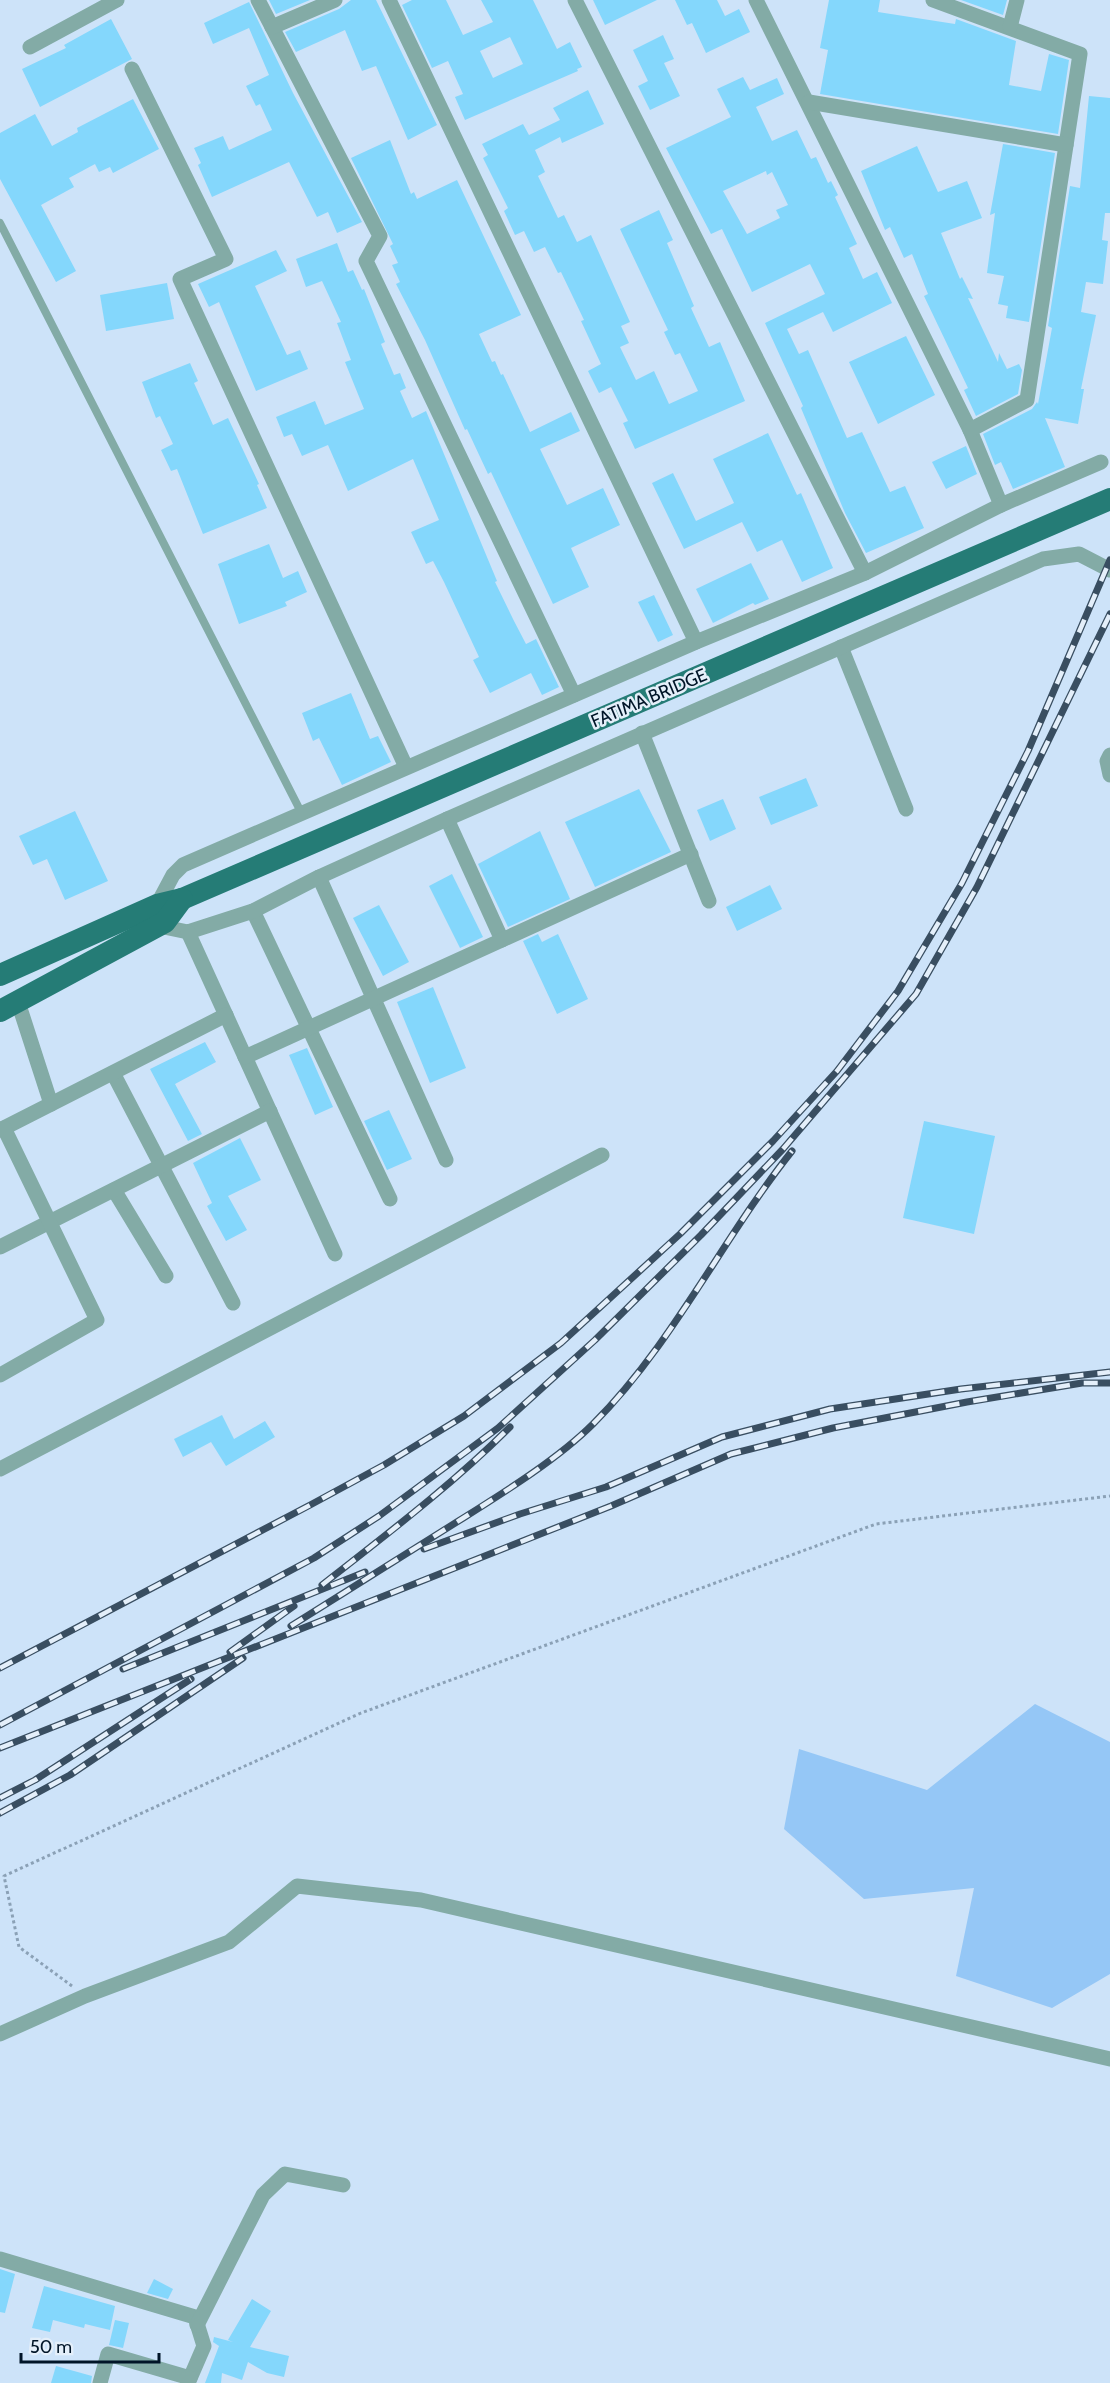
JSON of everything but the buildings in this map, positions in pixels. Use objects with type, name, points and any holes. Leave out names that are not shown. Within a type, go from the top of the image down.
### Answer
[{"type":"main road","name":"FATIMA BRIDGE","points":[[158,915],[185,898],[1110,499]]},
{"type":"main road","points":[[2,970],[158,915]]},
{"type":"main road","points":[[9,1006],[158,915]]},
{"type":"street","points":[[30,47],[117,0]]},
{"type":"street","points":[[258,0],[380,236],[366,261],[574,695]]},
{"type":"street","points":[[272,27],[335,0]]},
{"type":"street","points":[[389,0],[696,642]]},
{"type":"street","points":[[575,0],[865,573]]},
{"type":"street","points":[[756,0],[809,102],[970,430],[1001,505]]},
{"type":"street","points":[[933,0],[1080,54],[1027,400],[970,430]]},
{"type":"street","points":[[1010,27],[1017,0]]},
{"type":"street","points":[[132,69],[226,259],[180,279],[406,767]]},
{"type":"street","points":[[809,102],[1066,145]]},
{"type":"street","points":[[335,1254],[189,932],[158,915],[172,875],[183,865],[301,812],[696,642],[865,573],[1001,505],[1101,462]]},
{"type":"street","points":[[189,932],[253,911],[319,877],[447,819],[1043,559],[1080,554],[1110,570]]},
{"type":"street","points":[[841,647],[906,809]]},
{"type":"street","points":[[642,733],[709,901]]},
{"type":"street","points":[[1110,755],[1107,761],[1110,775]]},
{"type":"street","points":[[447,819],[502,940]]},
{"type":"street","points":[[245,1057],[691,855]]},
{"type":"street","points":[[319,877],[446,1160]]},
{"type":"street","points":[[253,911],[390,1199]]},
{"type":"street","points":[[9,1006],[51,1104]]},
{"type":"street","points":[[0,1375],[97,1320],[2,1129],[226,1016]]},
{"type":"street","points":[[113,1073],[234,1303]]},
{"type":"street","points":[[0,1247],[270,1111]]},
{"type":"street","points":[[0,1469],[602,1155]]},
{"type":"street","points":[[114,1190],[166,1276]]},
{"type":"street","points":[[0,2034],[85,1996],[229,1942],[297,1886],[421,1900],[1110,2059]]},
{"type":"street","points":[[197,2325],[263,2195],[285,2174],[343,2185]]},
{"type":"street","points":[[0,2259],[195,2317],[204,2346],[189,2380],[108,2354],[100,2383]]},
{"type":"lane","points":[[0,223],[301,812]]},
{"type":"path","points":[[85,1996],[19,1947],[4,1876],[361,1713],[876,1524],[1110,1496]]},
{"type":"water","points":[[1035,1704],[1110,1742],[1110,1974],[1052,2008],[956,1976],[974,1888],[864,1899],[784,1829],[799,1749],[927,1790]]},
{"type":"railway","points":[[0,1668],[384,1465],[464,1416],[561,1343],[680,1234],[773,1141],[837,1071],[898,991],[962,883],[1028,751],[1110,560]]},
{"type":"railway","points":[[0,1725],[314,1558],[379,1516],[498,1428],[595,1340],[701,1235],[783,1149],[916,994],[977,887],[1110,614]]},
{"type":"railway","points":[[291,1626],[512,1487],[564,1450],[593,1424],[622,1393],[673,1326],[792,1151]]},
{"type":"railway","points":[[424,1549],[520,1514],[606,1487],[722,1437],[830,1409],[961,1389],[1110,1372]]},
{"type":"railway","points":[[0,1748],[611,1506],[731,1454],[833,1428],[967,1402],[1082,1383],[1110,1383]]},
{"type":"railway","points":[[322,1585],[442,1489],[510,1427]]},
{"type":"railway","points":[[123,1669],[365,1572]]},
{"type":"railway","points":[[230,1652],[294,1606]]},
{"type":"railway","points":[[0,1813],[70,1775],[243,1658]]},
{"type":"railway","points":[[0,1798],[35,1780],[191,1679]]}]
